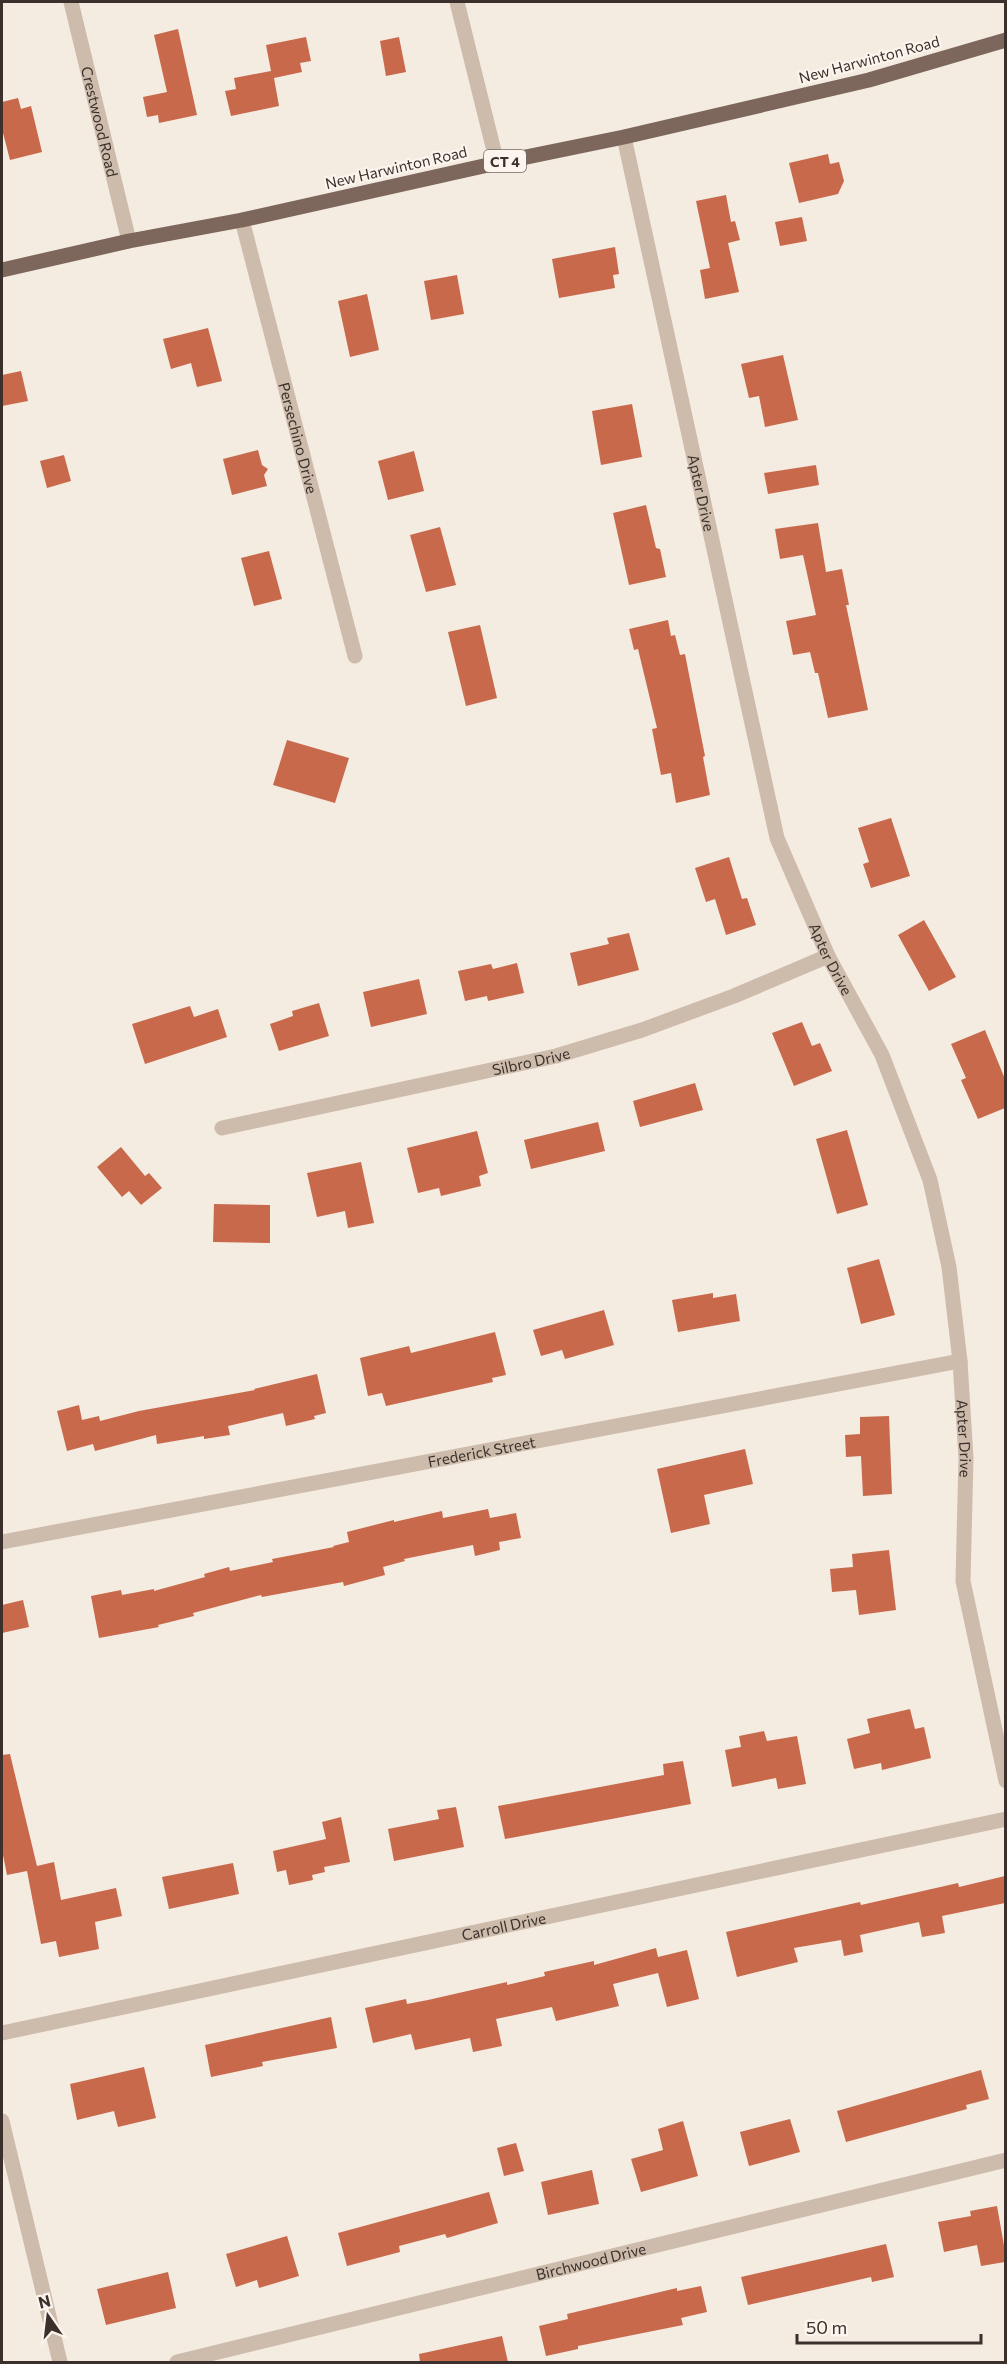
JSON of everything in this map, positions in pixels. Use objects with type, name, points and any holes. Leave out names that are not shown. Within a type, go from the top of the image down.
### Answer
[{"type":"main road","name":"New Harwinton Road","points":[[2,270],[129,241],[242,220],[624,137],[869,80],[1005,40]]},
{"type":"street","name":"Crestwood Road","points":[[71,2],[129,241]]},
{"type":"street","points":[[457,2],[497,163]]},
{"type":"street","name":"Apter Drive","points":[[624,137],[777,838],[828,956],[882,1055],[930,1180],[949,1267],[960,1361],[966,1458],[963,1581],[1005,1781]]},
{"type":"street","name":"Persechino Drive","points":[[242,220],[354,656]]},
{"type":"street","name":"Silbro Drive","points":[[222,1128],[556,1056],[642,1030],[734,996],[828,956]]},
{"type":"street","name":"Frederick Street","points":[[2,1542],[960,1361]]},
{"type":"street","name":"Carroll Drive","points":[[2,2033],[1005,1819]]},
{"type":"street","points":[[2,2121],[60,2362]]},
{"type":"street","name":"Birchwood Drive","points":[[177,2362],[1005,2160]]},
{"type":"building","points":[[178,29],[197,115],[159,123],[158,115],[147,117],[143,97],[167,92],[154,35]]},
{"type":"building","points":[[306,37],[311,61],[300,63],[302,72],[274,78],[279,106],[231,116],[225,91],[236,89],[234,78],[271,71],[266,45]]},
{"type":"building","points":[[399,37],[406,72],[386,76],[380,41]]},
{"type":"building","points":[[18,98],[21,109],[31,106],[42,152],[10,160],[2,129],[2,102]]},
{"type":"building","points":[[828,154],[830,164],[839,162],[844,181],[838,194],[799,203],[789,163]]},
{"type":"building","points":[[726,195],[731,222],[735,221],[740,240],[728,243],[739,292],[705,299],[700,270],[710,268],[696,201]]},
{"type":"building","points":[[802,217],[807,241],[780,246],[775,222]]},
{"type":"building","points":[[615,247],[619,274],[613,275],[615,288],[559,298],[552,259]]},
{"type":"building","points":[[457,275],[464,314],[431,320],[424,281]]},
{"type":"building","points":[[367,294],[379,350],[350,357],[338,301]]},
{"type":"building","points":[[208,328],[222,381],[197,387],[191,363],[171,369],[163,339]]},
{"type":"building","points":[[783,355],[798,420],[765,427],[759,396],[749,398],[741,364]]},
{"type":"building","points":[[21,371],[28,401],[2,406],[2,375]]},
{"type":"building","points":[[632,404],[642,457],[601,465],[592,411]]},
{"type":"building","points":[[258,450],[262,465],[268,469],[264,475],[267,486],[232,495],[223,459]]},
{"type":"building","points":[[414,451],[424,491],[388,500],[378,461]]},
{"type":"building","points":[[64,455],[71,481],[47,488],[40,461]]},
{"type":"building","points":[[816,465],[819,485],[768,494],[764,473]]},
{"type":"building","points":[[646,505],[656,548],[660,549],[666,577],[629,585],[613,513]]},
{"type":"building","points":[[818,523],[826,572],[842,569],[849,605],[846,605],[868,710],[828,718],[818,673],[815,673],[810,652],[793,655],[786,621],[816,615],[803,555],[780,559],[775,529]]},
{"type":"building","points":[[440,527],[456,585],[426,592],[410,535]]},
{"type":"building","points":[[269,551],[282,599],[254,606],[241,558]]},
{"type":"building","points":[[668,620],[671,636],[675,635],[680,655],[685,654],[705,756],[703,757],[710,795],[676,803],[671,773],[661,775],[652,729],[657,728],[638,649],[634,650],[629,629]]},
{"type":"building","points":[[480,625],[497,698],[466,706],[448,632]]},
{"type":"building","points":[[287,740],[349,758],[335,803],[273,785]]},
{"type":"building","points":[[891,818],[910,876],[871,888],[863,864],[869,862],[858,828]]},
{"type":"building","points":[[729,857],[742,899],[747,898],[756,925],[726,935],[715,899],[706,902],[695,868]]},
{"type":"building","points":[[924,920],[956,977],[929,991],[898,935]]},
{"type":"building","points":[[629,933],[639,970],[578,986],[570,953],[609,944],[607,938]]},
{"type":"building","points":[[517,963],[524,993],[488,1001],[487,996],[465,1001],[458,971],[491,964],[493,969]]},
{"type":"building","points":[[419,979],[427,1014],[371,1027],[363,992]]},
{"type":"building","points":[[319,1003],[329,1036],[279,1051],[270,1024],[293,1016],[292,1011]]},
{"type":"building","points":[[190,1006],[194,1017],[218,1009],[227,1037],[145,1064],[132,1024]]},
{"type":"building","points":[[802,1022],[812,1046],[820,1043],[832,1071],[794,1086],[772,1033]]},
{"type":"building","points":[[985,1030],[1005,1079],[1005,1108],[978,1119],[961,1080],[966,1078],[951,1044]]},
{"type":"building","points":[[695,1083],[703,1110],[640,1127],[633,1101]]},
{"type":"building","points":[[598,1122],[605,1151],[531,1169],[524,1140]]},
{"type":"building","points":[[847,1130],[868,1205],[837,1214],[816,1139]]},
{"type":"building","points":[[477,1131],[488,1173],[479,1176],[481,1186],[441,1196],[439,1188],[418,1193],[407,1148]]},
{"type":"building","points":[[121,1147],[145,1176],[149,1173],[162,1188],[141,1205],[129,1191],[122,1197],[97,1167]]},
{"type":"building","points":[[361,1162],[374,1223],[348,1228],[345,1211],[317,1217],[307,1173]]},
{"type":"building","points":[[214,1204],[270,1205],[270,1243],[213,1242]]},
{"type":"building","points":[[879,1259],[895,1315],[861,1324],[847,1268]]},
{"type":"building","points":[[713,1293],[713,1298],[736,1294],[740,1321],[678,1332],[672,1300]]},
{"type":"building","points":[[604,1310],[614,1345],[565,1359],[562,1350],[541,1356],[533,1330]]},
{"type":"building","points":[[495,1332],[506,1375],[492,1378],[493,1382],[386,1406],[382,1393],[368,1396],[360,1358],[409,1346],[411,1353]]},
{"type":"building","points":[[317,1374],[326,1413],[314,1416],[315,1419],[286,1426],[283,1413],[228,1426],[230,1435],[204,1439],[204,1436],[157,1444],[156,1435],[95,1451],[93,1444],[67,1451],[57,1411],[79,1405],[82,1420],[99,1416],[100,1421],[139,1411],[255,1390]]},
{"type":"building","points":[[889,1416],[892,1494],[863,1496],[861,1456],[846,1457],[845,1435],[860,1434],[860,1417]]},
{"type":"building","points":[[745,1449],[753,1484],[704,1495],[710,1524],[671,1533],[657,1469]]},
{"type":"building","points":[[488,1509],[490,1518],[516,1513],[521,1538],[499,1542],[500,1550],[475,1556],[473,1545],[404,1559],[405,1561],[383,1567],[385,1575],[344,1586],[343,1582],[262,1597],[261,1595],[193,1613],[194,1616],[158,1625],[159,1627],[99,1638],[91,1596],[121,1590],[122,1595],[154,1589],[154,1591],[205,1577],[204,1574],[229,1567],[230,1571],[273,1562],[272,1559],[334,1547],[349,1542],[347,1532],[394,1520],[394,1522],[442,1511],[443,1518]]},
{"type":"building","points":[[889,1550],[896,1610],[859,1615],[856,1590],[832,1592],[830,1569],[853,1567],[852,1554]]},
{"type":"building","points":[[23,1600],[29,1627],[2,1633],[2,1605]]},
{"type":"building","points":[[910,1709],[915,1729],[924,1727],[931,1758],[882,1770],[881,1763],[854,1769],[847,1739],[870,1733],[867,1719]]},
{"type":"building","points":[[764,1731],[767,1741],[797,1736],[806,1784],[778,1789],[776,1778],[732,1787],[725,1750],[741,1747],[739,1736]]},
{"type":"building","points":[[10,1754],[37,1866],[54,1862],[61,1900],[116,1888],[122,1916],[95,1922],[99,1949],[59,1957],[56,1941],[41,1944],[27,1871],[7,1875],[2,1850],[2,1755]]},
{"type":"building","points":[[683,1761],[691,1804],[505,1839],[498,1806],[664,1775],[663,1764]]},
{"type":"building","points":[[456,1807],[464,1847],[394,1861],[388,1829],[439,1819],[437,1810]]},
{"type":"building","points":[[341,1817],[350,1862],[324,1867],[325,1872],[312,1875],[313,1880],[289,1885],[286,1870],[277,1872],[273,1851],[326,1839],[322,1822]]},
{"type":"building","points":[[233,1863],[239,1894],[169,1909],[162,1877]]},
{"type":"building","points":[[1005,1876],[1005,1903],[942,1916],[945,1933],[922,1937],[919,1922],[860,1935],[863,1952],[844,1956],[841,1940],[794,1948],[798,1962],[737,1977],[726,1932],[860,1902],[861,1905],[958,1883],[959,1887]]},
{"type":"building","points":[[656,1948],[658,1957],[687,1950],[699,1999],[667,2007],[658,1973],[613,1984],[619,2006],[556,2021],[552,2007],[496,2019],[502,2046],[473,2052],[470,2038],[415,2050],[411,2034],[373,2043],[365,2008],[406,1999],[407,2004],[507,1982],[507,1985],[545,1976],[544,1972],[594,1961],[594,1965]]},
{"type":"building","points":[[331,2017],[337,2048],[262,2062],[263,2066],[211,2077],[205,2045]]},
{"type":"building","points":[[144,2067],[156,2118],[118,2127],[114,2111],[77,2120],[70,2084]]},
{"type":"building","points":[[981,2070],[989,2099],[966,2105],[967,2109],[846,2142],[837,2111]]},
{"type":"building","points":[[790,2119],[800,2152],[749,2166],[740,2132]]},
{"type":"building","points":[[683,2121],[698,2176],[641,2192],[631,2159],[663,2150],[658,2129]]},
{"type":"building","points":[[516,2143],[524,2171],[504,2176],[497,2148]]},
{"type":"building","points":[[592,2170],[599,2204],[548,2215],[541,2182]]},
{"type":"building","points":[[489,2192],[498,2223],[447,2238],[445,2234],[399,2246],[400,2252],[347,2266],[338,2233]]},
{"type":"building","points":[[997,2206],[1005,2262],[981,2266],[977,2245],[944,2252],[938,2222],[971,2216],[970,2211]]},
{"type":"building","points":[[287,2236],[299,2276],[259,2288],[257,2280],[236,2287],[226,2254]]},
{"type":"building","points":[[886,2244],[894,2277],[872,2282],[871,2277],[748,2305],[741,2277]]},
{"type":"building","points":[[168,2272],[176,2308],[106,2325],[97,2289]]},
{"type":"building","points":[[701,2286],[707,2312],[681,2318],[683,2325],[578,2346],[578,2349],[546,2356],[539,2326],[568,2319],[567,2314],[677,2288],[677,2291]]},
{"type":"building","points":[[502,2336],[508,2362],[420,2362],[419,2354]]}]
